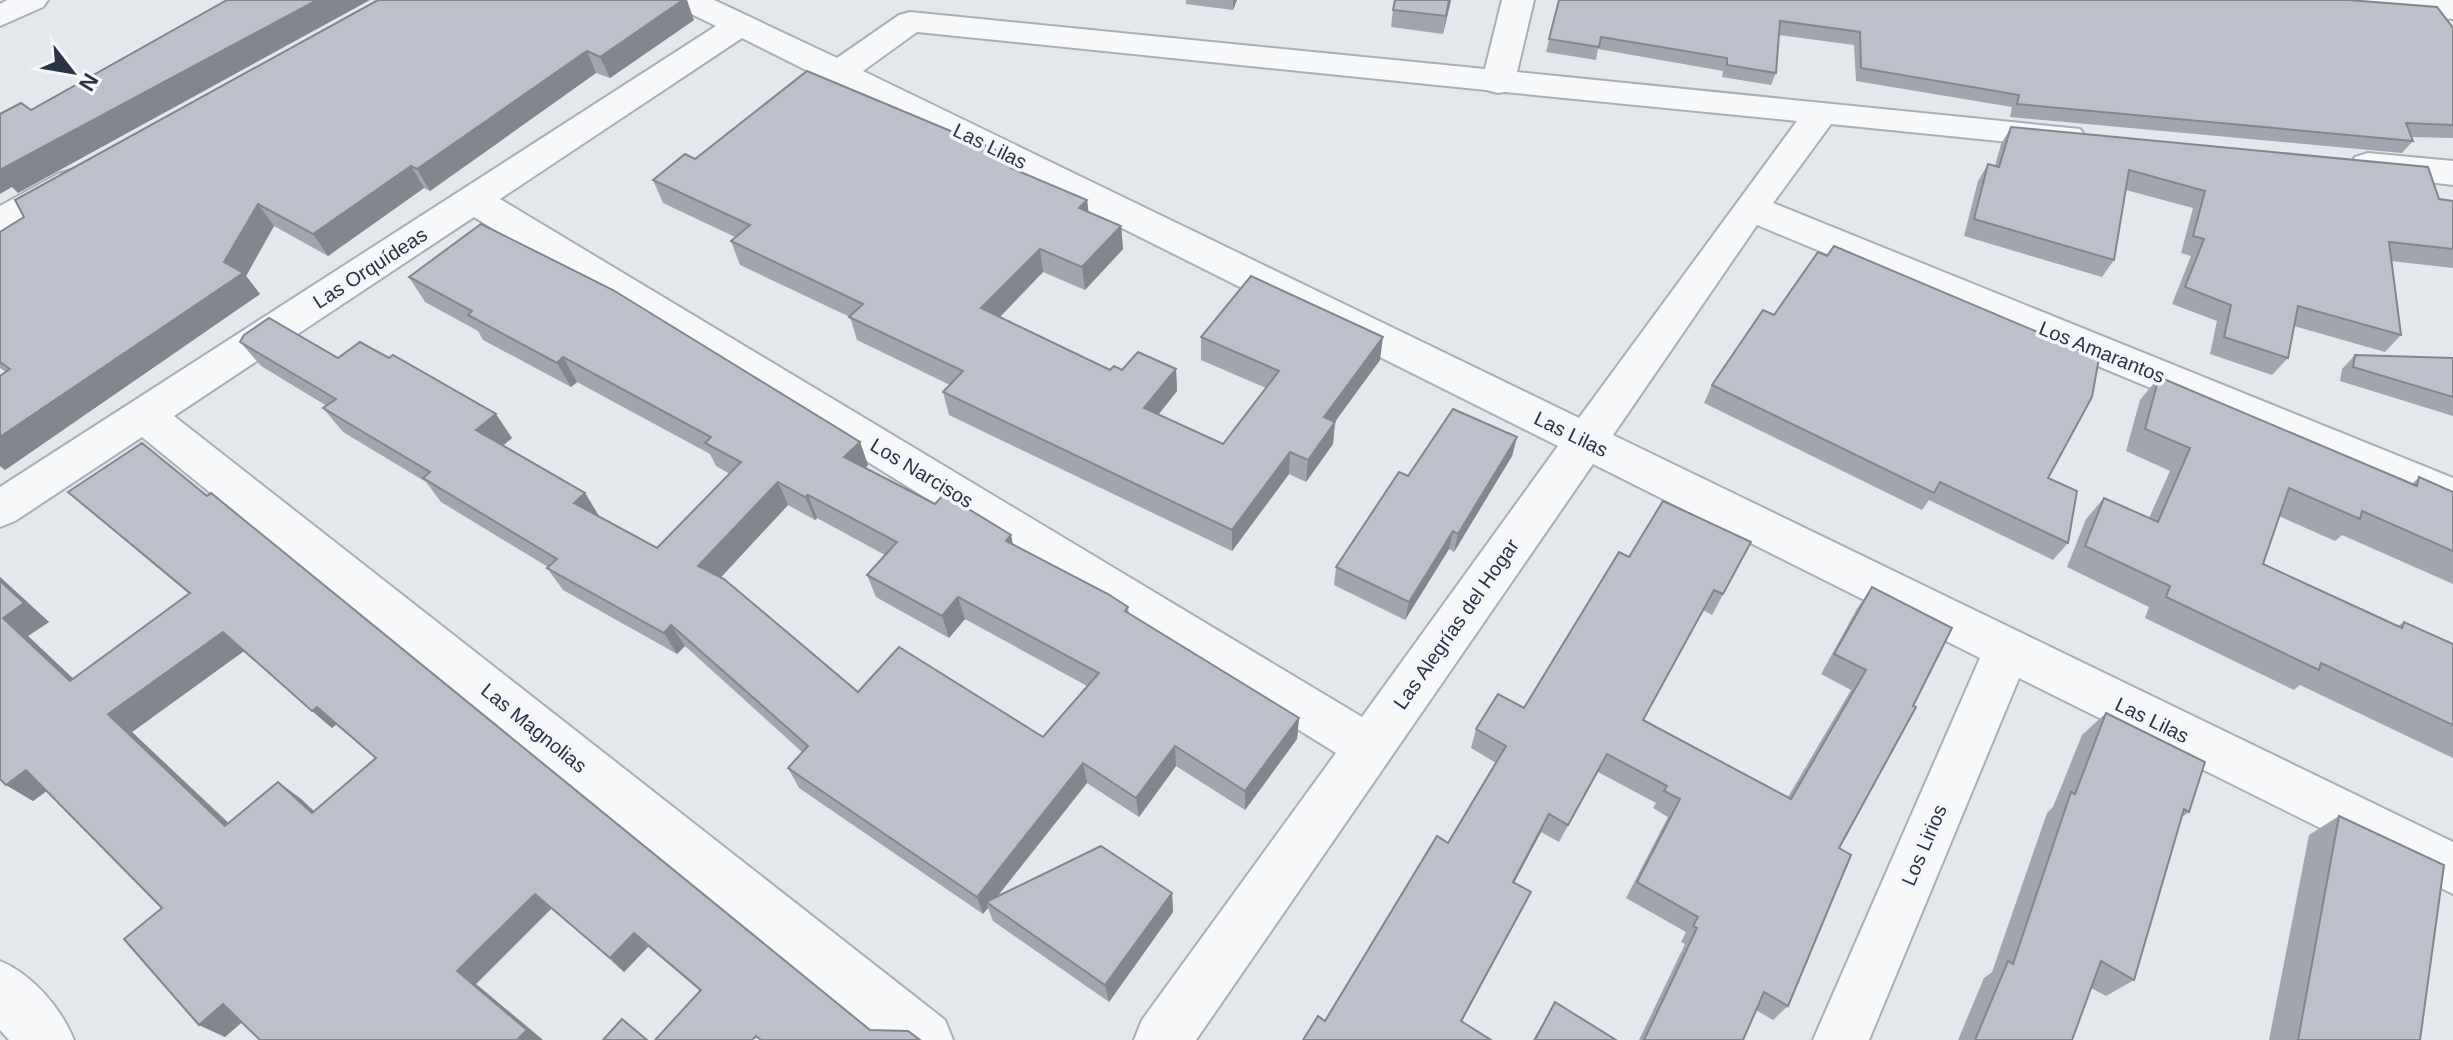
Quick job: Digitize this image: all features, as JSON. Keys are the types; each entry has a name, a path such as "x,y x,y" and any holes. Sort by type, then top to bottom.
{"street":[{"path":"0,16 32,0"},
{"name":"Las Lilas","path":"688,0 2453,869"},
{"path":"1498,83 1518,0"},
{"path":"2341,0 2453,9"},
{"path":"839,72 919,11 1498,83 2105,140"},
{"name":"Las Orquídeas","path":"0,509 740,25"},
{"name":"Las Alegrías del Hogar","path":"1162,1040 1750,208 1821,114"},
{"path":"2342,163 2453,173"},
{"path":"0,222 97,168"},
{"name":"Los Narcisos","path":"474,200 1369,747"},
{"name":"Los Amarantos","path":"1750,208 2453,496"},
{"name":"Las Magnolias","path":"144,415 925,1040"},
{"name":"Los Lirios","path":"1841,1040 2007,649"},
{"path":"0,988 46,1040"}],"building":[{"path":"227,0 317,0 0,170 0,114 21,103 31,110"},
{"path":"378,0 683,0 600,57 587,51 417,169 411,166 313,234 258,204 224,262 243,273 0,437 0,376 10,369 0,362 0,232 24,217 15,200"},
{"path":"1395,0 1449,0 1446,16 1393,10"},
{"path":"1559,0 2349,0 2437,7 2453,28 2453,125 2406,123 2413,141 2017,104 2019,95 1861,68 1860,32 1780,21 1776,73 1727,65 1727,58 1601,37 1599,47 1549,39"},
{"path":"807,71 1020,160 1011,168 1087,200 1079,208 1121,226 1082,267 1040,249 981,308 1110,370 1114,366 1122,370 1138,352 1176,369 1144,408 1223,444 1279,371 1201,337 1251,276 1383,337 1324,417 1335,422 1308,460 1290,452 1232,530 943,392 963,371 849,317 863,304 731,241 750,225 653,180 685,154 695,159"},
{"path":"2011,127 2428,167 2439,199 2453,201 2453,249 2389,242 2401,335 2298,306 2288,358 2224,337 2231,305 2185,287 2204,239 2193,236 2205,191 2129,170 2114,260 1974,219 1988,164 1999,167"},
{"path":"481,224 613,290 860,442 844,457 935,504 944,494 1011,535 1006,541 1108,594 1128,607 1125,611 1299,718 1245,791 1175,746 1136,798 1083,763 977,897 788,768 808,746 671,625 664,633 547,568 557,559 423,478 430,472 323,408 336,399 240,342 244,335 269,318 338,358 360,342 389,358 393,355 496,414 476,430 585,493 574,503 657,548 741,462 705,443 711,437 563,357 557,363 468,315 472,311 409,277","holes":["778,482 805,497 808,495 897,542 867,575 942,616 958,597 1099,673 1043,737 899,647 858,692 724,579 698,566"]},
{"path":"1834,246 2099,358 2092,397 2048,478 2077,491 2068,543 1940,482 1934,493 1712,385 1763,310 1774,315 1818,252 1827,256"},
{"path":"2355,355 2453,358 2453,397 2353,367"},
{"path":"2159,377 2417,486 2419,477 2453,492 2453,551 2362,511 2360,519 2289,488 2263,564 2402,628 2404,622 2453,644 2453,725 2321,663 2319,670 2166,597 2170,586 2085,546 2104,498 2158,522 2190,448 2145,429"},
{"path":"1453,409 1517,437 1458,534 1453,531 1409,602 1336,567 1399,472 1408,476"},
{"path":"142,443 207,496 211,493 870,1030 908,1031 920,1040 761,1040 756,1036 752,1040 655,1040 701,990 634,933 610,958 535,894 457,971 527,1030 517,1040 260,1040 223,1004 199,1025 124,939 162,908 26,770 6,785 0,779 0,581 24,603 3,618 70,681 190,593 68,492","holes":["223,632 312,711 317,707 376,758 312,813 278,782 225,826 108,714"]},
{"path":"1663,501 1751,542 1723,594 1714,590 1643,720 1791,799 1866,670 1834,654 1872,587 1952,628 1913,706 1916,707 1839,848 1851,855 1788,1006 1764,992 1743,1040 1644,1040 1697,928 1693,926 1698,917 1637,882 1680,799 1664,791 1667,786 1607,754 1568,825 1549,814 1513,882 1531,892 1461,1021 1491,1040 1303,1040 1318,1016 1325,1021 1437,836 1448,843 1506,746 1476,729 1498,694 1524,708 1619,552 1629,557"},
{"path":"2106,713 2205,762 2189,812 2184,809 2134,980 2101,961 2072,1040 1975,1040 2008,961 2013,964 2071,792 2075,794"},
{"path":"2339,816 2444,865 2420,1040 2298,1040"},
{"path":"1101,846 1172,893 1105,985 986,902"},
{"path":"1555,1002 1616,1040 1535,1040"},
{"path":"622,1019 647,1040 603,1040"}]}
